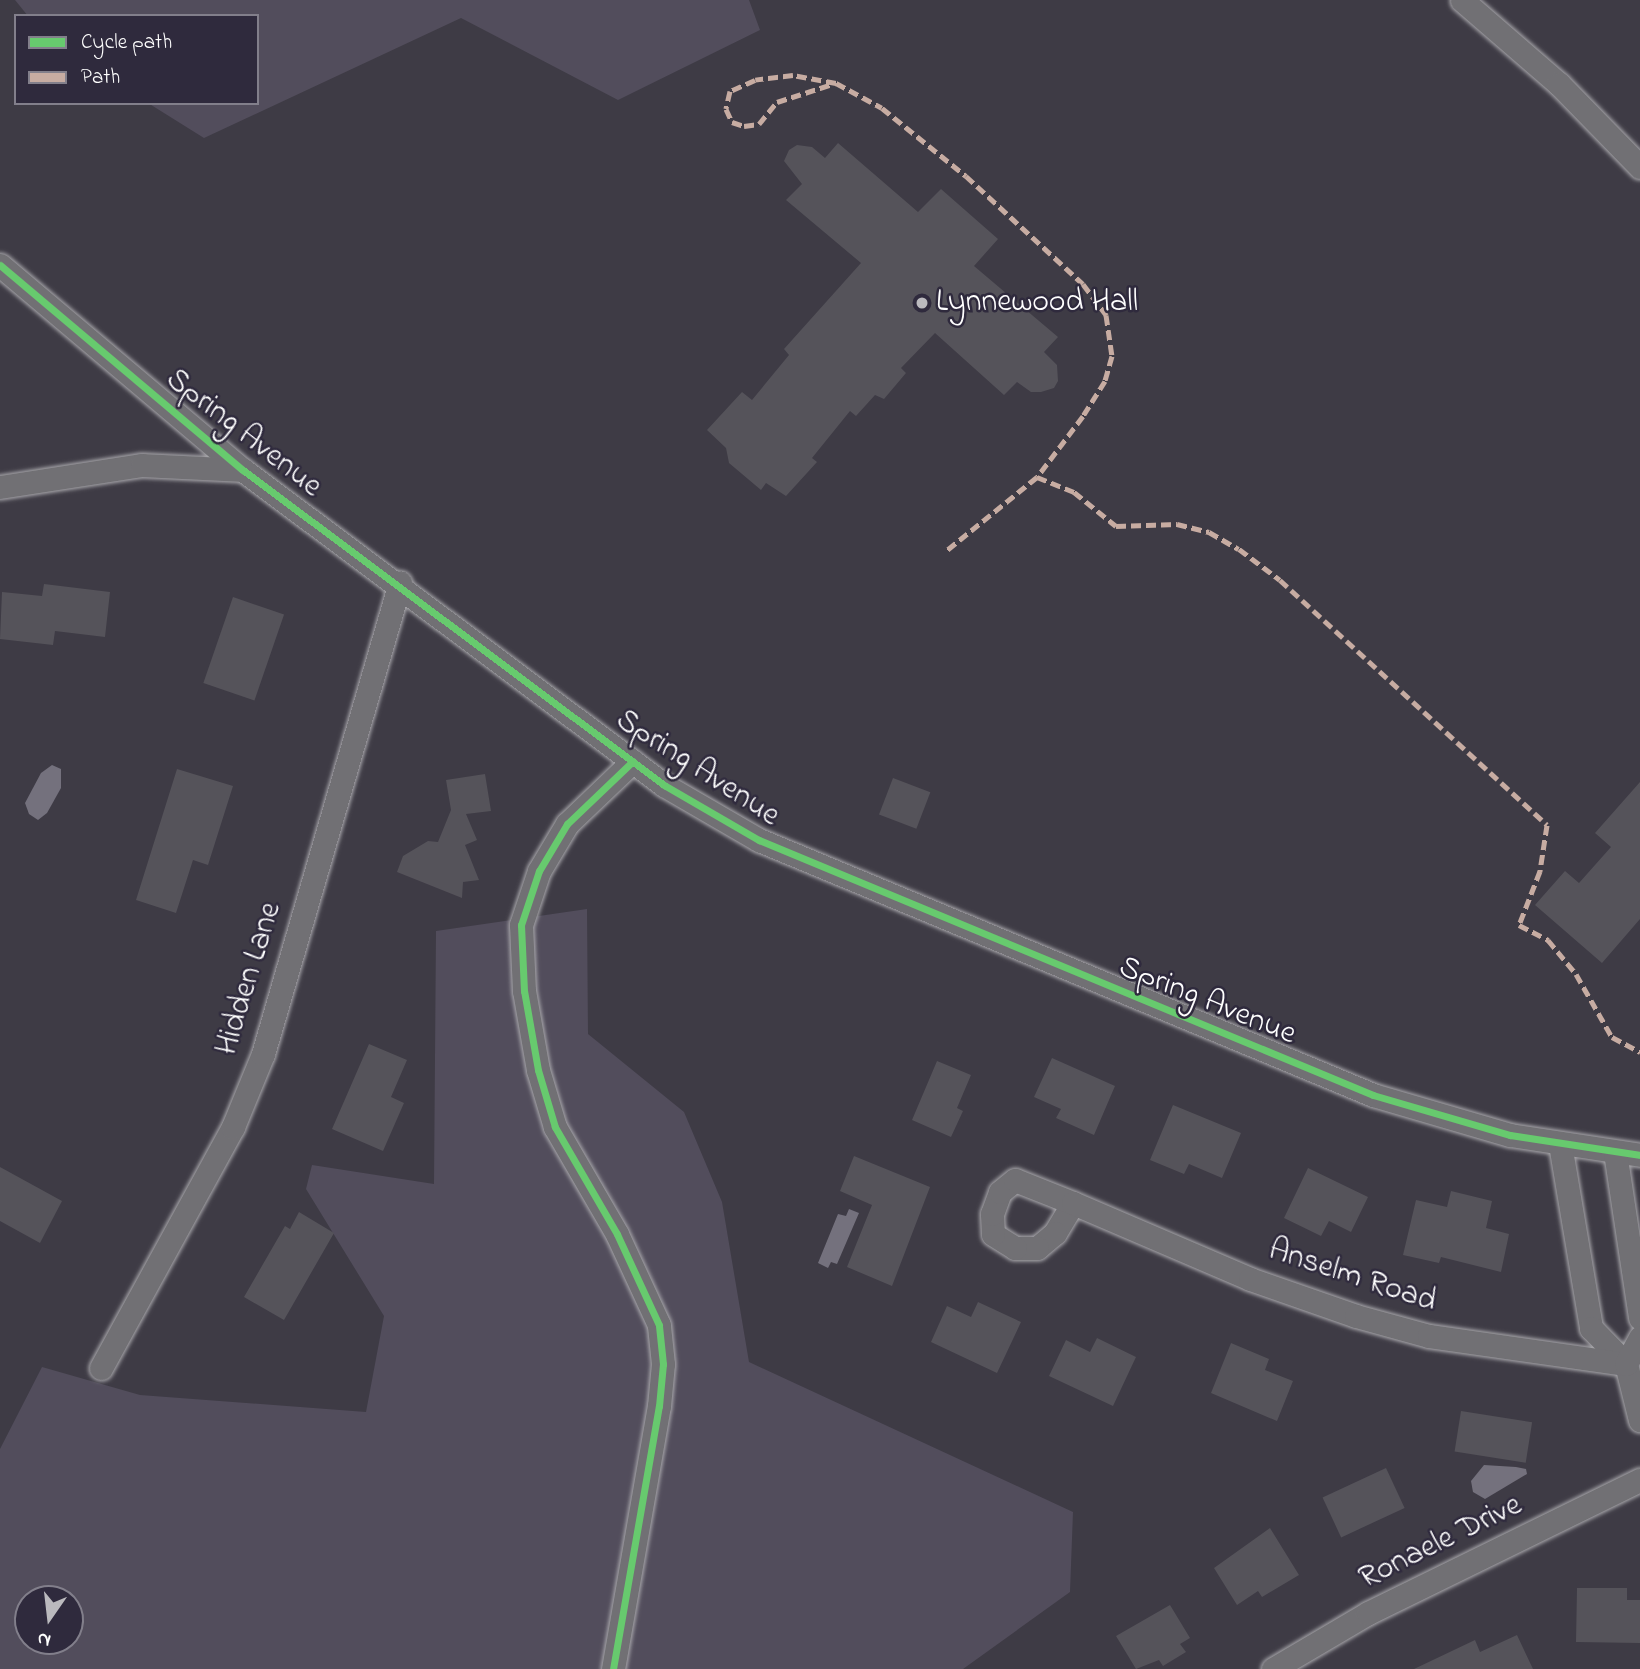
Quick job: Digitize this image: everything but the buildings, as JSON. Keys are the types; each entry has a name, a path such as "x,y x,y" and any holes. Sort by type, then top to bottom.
{"street":[{"path":"1462,0 1559,84 1640,167"},
{"name":"Spring Avenue","path":"0,265 243,470 400,583 664,785 797,859 1309,1071 1445,1119 1560,1144 1640,1155"},
{"path":"0,487 142,465 243,470"},
{"name":"Hidden Lane","path":"102,1368 233,1127 263,1054 400,583"},
{"path":"613,1669 659,1406 663,1364 659,1325 617,1234 555,1127 524,990 522,925 539,871 567,824 633,761"},
{"path":"1560,1144 1591,1328 1626,1364 1640,1420"},
{"path":"1615,1152 1640,1318"},
{"name":"Anselm Road","path":"1073,1203 1250,1279 1395,1328 1480,1345 1626,1364"},
{"path":"1626,1364 1640,1338"},
{"name":"Ronaele Drive","path":"1273,1669 1368,1613 1640,1480"}],"shaded area":[{"path":"15,0 749,0 760,30 618,100 461,18 204,138 151,105 259,105 259,14 26,14"},
{"path":"52,765 61,769 61,788 47,813 38,820 29,814 25,803 41,773"},
{"path":"587,909 588,1034 684,1112 722,1202 749,1362 1073,1512 1070,1592 963,1669 0,1669 0,1449 42,1367 140,1395 366,1412 384,1316 306,1189 312,1165 434,1184 436,931"},
{"path":"849,1209 859,1213 837,1264 831,1262 828,1268 818,1263 838,1214 846,1216"},
{"path":"1484,1465 1526,1469 1527,1474 1485,1499 1473,1492 1471,1481"}],"marked path":[{"path":"836,83 793,75 755,80 730,91 726,109 732,122 744,126 759,124 777,102 836,83 882,108 966,176 1083,284 1106,315 1112,356 1105,381 1083,416 1037,477 946,551"},
{"path":"1037,477 1074,492 1116,526 1177,524 1209,532 1239,549 1280,580 1547,825 1540,871 1519,925 1548,940 1576,974 1612,1037 1640,1052"}],"cycle path":[{"path":"0,265 243,470 664,785 759,840 1373,1095 1510,1135 1640,1155"},
{"path":"613,1669 659,1406 663,1364 659,1325 617,1234 555,1127 538,1070 524,991 521,925 539,871 567,824 633,761"}],"place":[{"name":"Lynnewood Hall","path":"922,303"}]}
